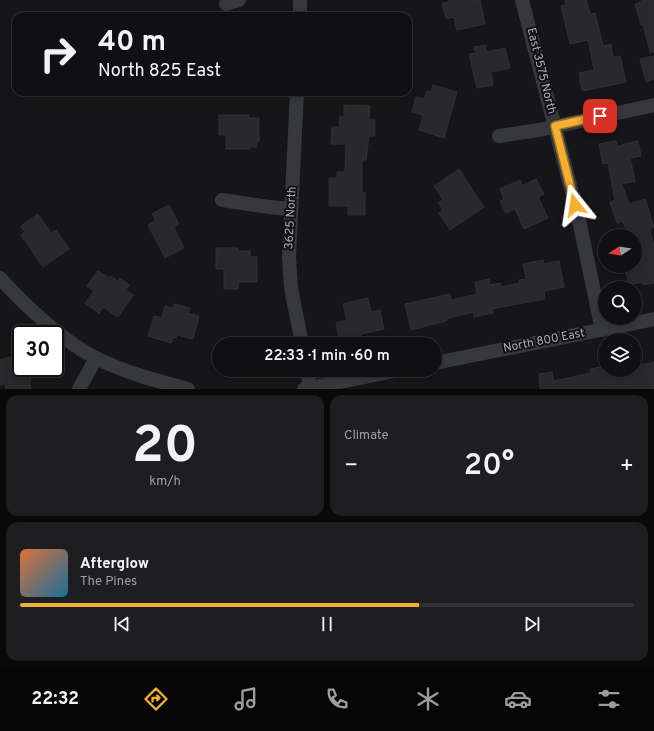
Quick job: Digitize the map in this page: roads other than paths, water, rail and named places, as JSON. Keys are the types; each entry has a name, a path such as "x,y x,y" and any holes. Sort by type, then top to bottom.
{"street":[{"path":"300,0 300,12"},
{"name":"East 3575 North","path":"522,0 579,220 602,330"},
{"name":"3625 North","path":"297,96 289,256 291,280 301,337"},
{"path":"499,136 654,105"},
{"path":"222,200 291,209"},
{"path":"0,278 16,296 41,319 96,358 129,372 188,389"},
{"name":"North 800 East","path":"442,362 654,319"},
{"path":"79,389 96,358"},
{"path":"307,377 307,388 364,377"}]}
